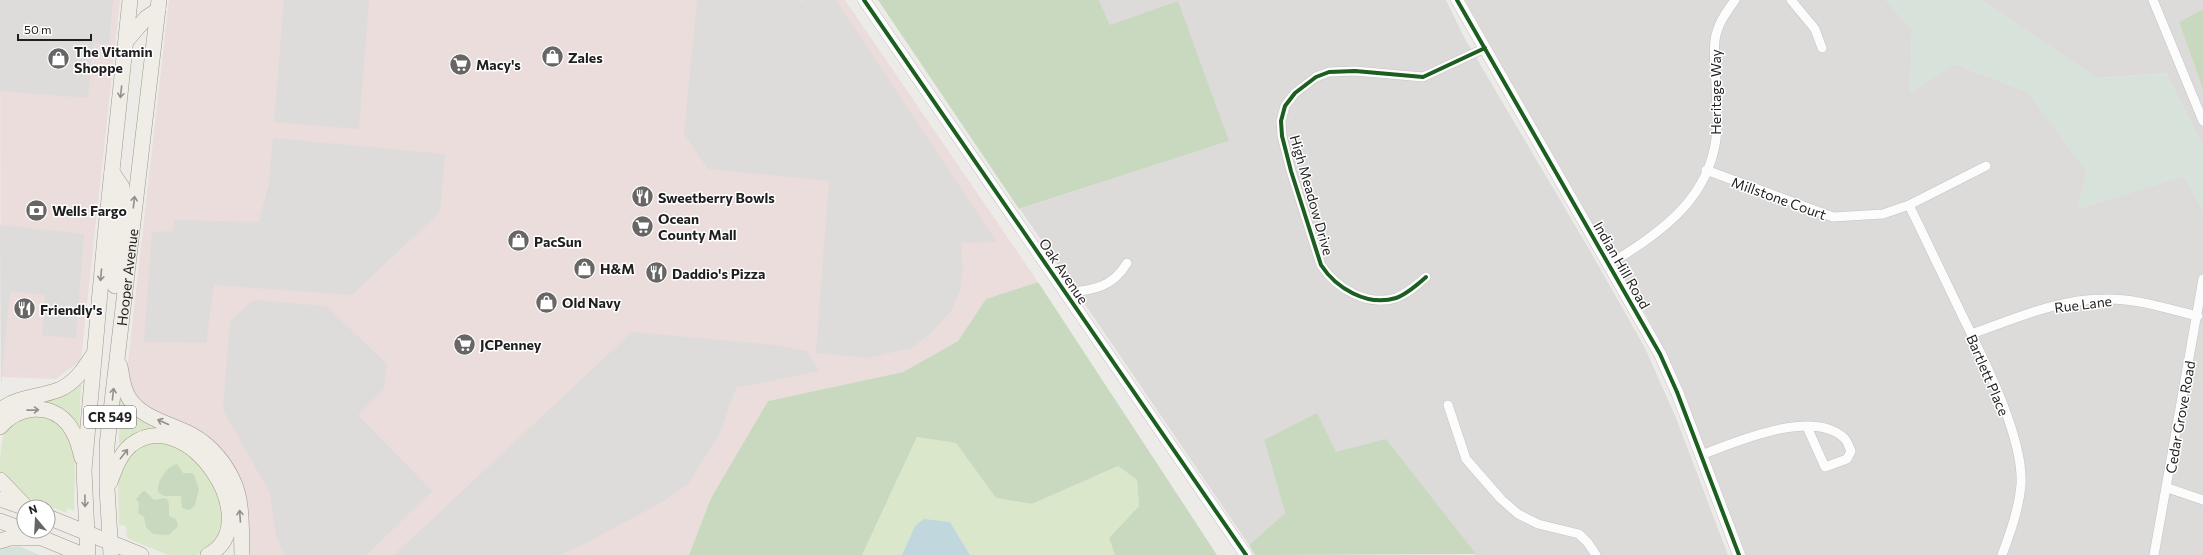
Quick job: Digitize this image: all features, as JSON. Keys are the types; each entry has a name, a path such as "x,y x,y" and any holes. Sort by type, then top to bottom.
{"main road":[{"name":"Hooper Avenue","path":"88,555 84,470 94,355 130,0"},
{"name":"Hooper Avenue","path":"110,549 107,488 107,445 117,347 158,5"},
{"path":"126,40 158,5"},
{"path":"112,172 122,187 123,197 114,290 122,307"},
{"path":"117,347 126,391 135,405 148,415 192,435 206,445 222,463 235,485 239,504 242,555"},
{"path":"0,410 13,401 59,389 84,370 94,355"},
{"path":"0,427 7,418 20,411 33,409 56,415 67,423 74,433 84,470"},
{"path":"107,488 119,460 130,446 138,440 150,436 162,436 173,439 194,451 204,459 219,480 228,508 226,533 221,544 208,555"},
{"path":"0,480 18,499"},
{"path":"0,499 16,504"},
{"path":"0,521 16,527"},
{"path":"56,521 86,533 110,549 141,555"},
{"path":"0,541 16,538"},
{"path":"45,539 83,555"}],"street":[{"name":"Oak Avenue","path":"864,0 1246,555"},
{"name":"Indian Hill Road","path":"1458,0 1660,354 1701,455 1739,555"},
{"name":"Heritage Way","path":"1610,264 1649,239 1673,220 1693,196 1706,170 1714,151 1717,125 1716,35 1723,16 1735,0"},
{"path":"1791,0 1815,29 1822,48"},
{"path":"2153,0 2166,35 2203,121"},
{"name":"High Meadow Drive","path":"1426,277 1409,291 1395,298 1378,301 1359,296 1342,288 1327,275 1321,265 1291,171 1281,121 1286,106 1295,93 1316,76 1329,72 1355,71 1423,77 1485,48"},
{"name":"Millstone Court","path":"1706,170 1833,217 1883,214 1909,205 1986,166"},
{"name":"Bartlett Place","path":"1909,205 1971,334 2006,415 2020,462 2021,485 2017,507 2002,555"},
{"path":"1066,293 1085,291 1108,284 1120,275 1127,263"},
{"name":"Cedar Grove Road","path":"2154,555 2168,488 2203,279"},
{"name":"Rue Lane","path":"1971,334 2036,311 2072,303 2104,299 2136,302 2198,316"},
{"path":"1448,405 1466,459 1501,499 1518,514 1538,524 1579,534 1588,543 1596,555"},
{"path":"1701,455 1754,435 1788,427 1807,427 1826,427 1845,438 1851,451 1847,459 1825,467 1807,427"},
{"path":"2168,488 2203,500"}],"shaded area":[{"path":"0,0 120,0 81,360 56,379 2,377 1,384"},
{"path":"0,0 113,0 109,44 93,44 88,98 0,91"},
{"name":"Ocean County Mall","path":"169,0 845,0 1038,282 986,299 958,341 903,372 768,401 711,498 689,555 247,555 139,403 126,379"},
{"path":"284,0 369,0 359,129 274,122"},
{"path":"697,0 800,0 802,2 805,0 836,0 997,242 961,243 963,268 960,291 951,311 930,334 911,348 868,358 816,353 829,181 708,169 684,134"},
{"path":"1099,0 1446,0 1464,37 1589,249 1645,348 1676,418 1728,555 1474,555 1476,554 1336,452 1264,440 1285,513 1249,545 1020,209 1229,141 1110,25"},
{"path":"1465,0 1886,0 1912,29 1910,92 1955,64 2028,92 2087,172 2077,209 2184,176 2203,210 2203,555 1745,555 1672,368 1650,322 1516,93"},
{"path":"1886,0 1981,0 2097,78 2166,73 2203,146 2203,210 2184,176 2077,209 2086,172 2028,92 1955,64 1910,93 1912,29"},
{"path":"1981,0 2203,0 2203,9 2179,22 2203,90 2203,146 2166,73 2097,78"},
{"path":"273,138 445,154 440,212 352,295 214,285 206,343 144,342 152,232 173,231 174,220 259,222 269,183"},
{"path":"0,225 84,234 76,338 42,335 45,295 10,291 1,384"},
{"path":"253,300 326,306 387,364 384,389 358,415 432,491 367,555 284,555 276,535 270,493 223,410 230,321"},
{"path":"632,332 775,345 807,351 819,371 736,388 720,433 688,484 664,501 582,545 559,555 394,555"},
{"path":"19,546 39,555 0,555 0,548"}],"green space":[{"path":"878,0 1099,0 1110,25 1178,1 1229,141 1019,209"},
{"path":"2203,9 2203,90 2179,22"},
{"path":"1038,282 1217,555 1115,555 1109,538 1139,506 1137,480 1118,466 1032,504 996,498 956,443 917,437 862,555 689,555 711,498 768,401 903,372 958,341 986,299"},
{"path":"81,385 79,431 34,403"},
{"path":"120,392 169,430 139,433 119,444"},
{"path":"1317,413 1336,452 1386,439 1476,554 1255,555 1249,545 1285,513 1264,440"},
{"path":"46,415 64,426 75,452 74,511 67,508 67,513 56,509 56,499 31,499 26,497 0,473 0,457 4,434 12,422 18,418"},
{"path":"917,437 956,443 996,498 1032,504 1118,466 1137,480 1139,506 1109,538 1115,555 970,555 950,522 915,526 902,555 862,555"},
{"path":"149,442 171,444 200,463 217,492 222,519 217,537 202,553 196,555 168,555 129,539 127,537 126,526 119,525 118,475 126,456"},
{"path":"177,464 183,473 191,473 194,475 199,489 195,505 190,510 182,508 181,496 164,496 158,492 159,483 163,475 173,465"},
{"path":"143,491 145,491 154,500 164,498 167,499 169,504 169,516 176,519 178,526 169,535 153,534 146,527 144,517 138,513 139,503 136,499"}],"water":[{"path":"924,519 950,522 970,555 902,555 915,526"}],"cycle path":[{"path":"864,0 1246,555"},
{"path":"1457,0 1660,354 1677,392 1739,555"},
{"path":"1426,277 1412,289 1396,298 1374,300 1353,294 1327,273 1321,265 1291,171 1282,136 1281,121 1285,106 1295,93 1316,77 1329,72 1355,71 1423,77 1485,48"}],"place":[{"name":"Zales","path":"552,57"},
{"name":"The Vitamin Shoppe","path":"58,59"},
{"name":"Macy's","path":"461,64"},
{"name":"Sweetberry Bowls","path":"643,197"},
{"name":"Wells Fargo","path":"37,210"},
{"name":"Ocean County Mall","path":"643,226"},
{"name":"PacSun","path":"519,241"},
{"name":"H&M","path":"585,268"},
{"name":"Daddio's Pizza","path":"657,273"},
{"name":"Old Navy","path":"547,302"},
{"name":"Friendly's","path":"24,309"},
{"name":"JCPenney","path":"465,344"}]}
